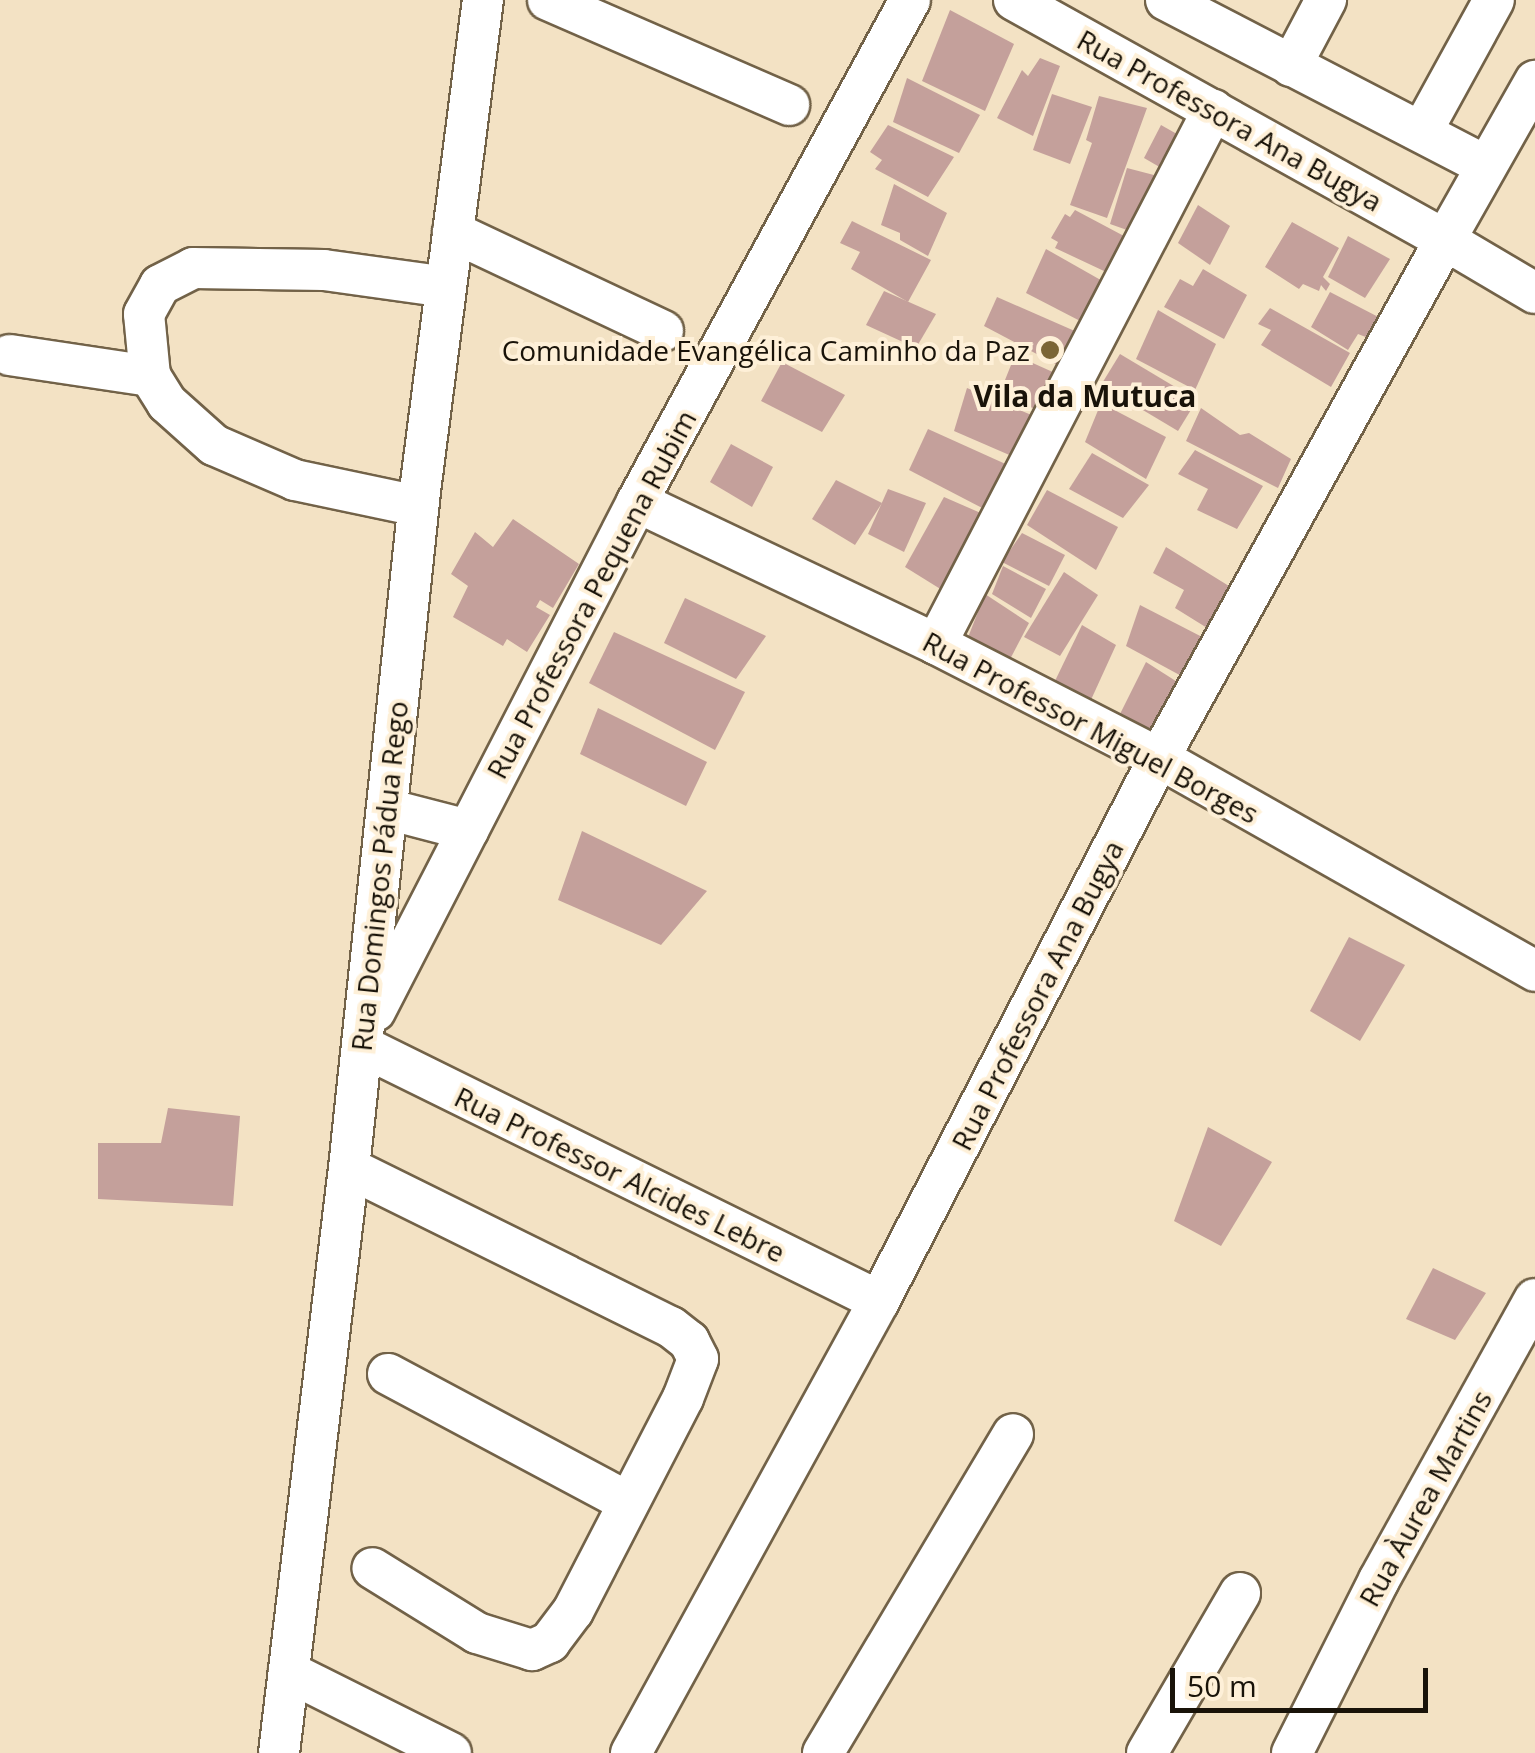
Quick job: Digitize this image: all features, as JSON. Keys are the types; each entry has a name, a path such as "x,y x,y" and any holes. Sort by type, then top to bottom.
{"street":[{"name":"Rua Domingos Pádua Rego","path":"280,1753 349,1168 418,506 483,0"},
{"path":"548,0 789,105"},
{"name":"Rua Professora Pequena Rubim","path":"363,1039 637,502 910,0"},
{"name":"Rua Professora Ana Bugya","path":"1014,0 1535,293"},
{"path":"1166,0 1486,166"},
{"path":"1291,66 1326,0"},
{"path":"1422,131 1494,0"},
{"name":"Rua Professora Ana Bugya","path":"631,1753 879,1302 1159,758 1535,81"},
{"path":"936,644 1213,110"},
{"path":"453,232 663,330"},
{"path":"418,506 295,480 214,445 166,403 150,376 144,314 160,285 193,268 324,270 446,287"},
{"path":"10,354 150,376"},
{"name":"Rua Professor Miguel Borges","path":"637,502 936,644 1159,758 1535,971"},
{"path":"387,810 468,830"},
{"name":"Rua Professor Alcides Lebre","path":"363,1039 879,1302"},
{"path":"349,1168 671,1327 689,1341 698,1359 695,1374 626,1501 573,1611 550,1642 532,1650 478,1633 372,1568"},
{"name":"Rua Àurea Martins","path":"1292,1753 1379,1580 1535,1299"},
{"path":"388,1374 626,1501"},
{"path":"824,1753 1014,1434"},
{"path":"1147,1753 1240,1592"},
{"path":"289,1672 451,1753"}],"building":[{"path":"950,10 1014,44 985,111 922,81"},
{"path":"1040,58 1060,66 1033,136 997,118 1022,70 1028,76"},
{"path":"907,78 980,115 959,153 893,122"},
{"path":"1052,94 1092,107 1070,164 1033,150"},
{"path":"1099,96 1147,108 1107,218 1070,205 1092,143 1086,140"},
{"path":"888,125 954,157 928,197 875,169 882,160 870,152"},
{"path":"1161,125 1191,142 1175,176 1144,158"},
{"path":"1127,168 1173,180 1144,236 1110,224"},
{"path":"894,184 947,213 928,256 900,240 900,233 881,225"},
{"path":"1198,205 1230,226 1210,265 1178,243"},
{"path":"1075,210 1139,244 1121,279 1055,248 1058,242 1051,238 1065,214 1070,217"},
{"path":"852,221 931,260 908,302 851,269 860,252 840,243"},
{"path":"1292,222 1339,248 1323,277 1330,284 1326,291 1321,285 1319,291 1303,284 1299,289 1265,267"},
{"path":"1348,236 1390,259 1365,298 1328,277"},
{"path":"1046,249 1106,283 1086,324 1026,293"},
{"path":"1203,269 1247,295 1224,339 1164,307 1180,279 1193,286"},
{"path":"884,291 936,314 916,348 866,325"},
{"path":"1330,292 1392,324 1381,343 1358,334 1348,350 1311,327"},
{"name":"Comunidade Evangélica Caminho da Paz","path":"997,297 1077,332 1063,368 984,326"},
{"path":"1270,308 1350,353 1331,387 1261,345 1271,330 1258,324"},
{"path":"1158,310 1216,344 1195,390 1136,359"},
{"path":"1120,354 1197,400 1178,431 1101,385"},
{"path":"1015,355 1055,373 1038,410 999,395"},
{"path":"782,362 845,395 822,432 761,401"},
{"path":"967,388 1041,419 1021,460 954,431"},
{"path":"1101,403 1166,437 1146,479 1085,442"},
{"path":"1201,408 1240,435 1249,433 1291,459 1278,488 1186,441"},
{"path":"928,429 1010,466 986,510 909,470"},
{"path":"731,444 773,467 752,507 710,482"},
{"path":"1195,450 1263,486 1237,529 1197,510 1208,489 1178,474"},
{"path":"1092,453 1149,485 1123,518 1069,489"},
{"path":"836,480 882,503 855,545 812,519"},
{"path":"888,489 926,503 904,552 868,534"},
{"path":"1047,490 1118,527 1096,570 1027,525"},
{"path":"944,497 983,514 942,590 905,567"},
{"path":"513,519 579,564 553,608 540,600 536,607 550,615 527,652 507,639 503,646 453,617 468,586 451,574 475,532 493,547"},
{"path":"1022,533 1065,555 1049,586 1002,562"},
{"path":"1166,547 1237,591 1212,631 1175,608 1184,590 1153,573"},
{"path":"1003,566 1046,589 1031,618 992,594"},
{"path":"1064,572 1098,595 1060,656 1024,637"},
{"path":"985,594 1029,623 1007,665 965,645"},
{"path":"685,598 766,636 736,679 664,643"},
{"path":"1140,605 1208,640 1187,679 1126,646"},
{"path":"1082,625 1116,645 1090,702 1054,683"},
{"path":"614,632 745,692 715,750 589,683"},
{"path":"1146,662 1182,685 1153,731 1120,714"},
{"path":"598,708 707,762 686,806 580,754"},
{"path":"582,831 707,891 661,945 558,900"},
{"path":"1349,937 1405,965 1360,1041 1310,1011"},
{"path":"168,1108 240,1116 233,1206 98,1199 98,1143 161,1143"},
{"path":"1208,1127 1272,1162 1221,1246 1174,1221"},
{"path":"1433,1268 1486,1293 1455,1340 1406,1319"}],"place":[{"name":"Comunidade Evangélica Caminho da Paz","path":"1050,350"}],"district":[{"name":"Vila da Mutuca","path":"1085,396"}]}
